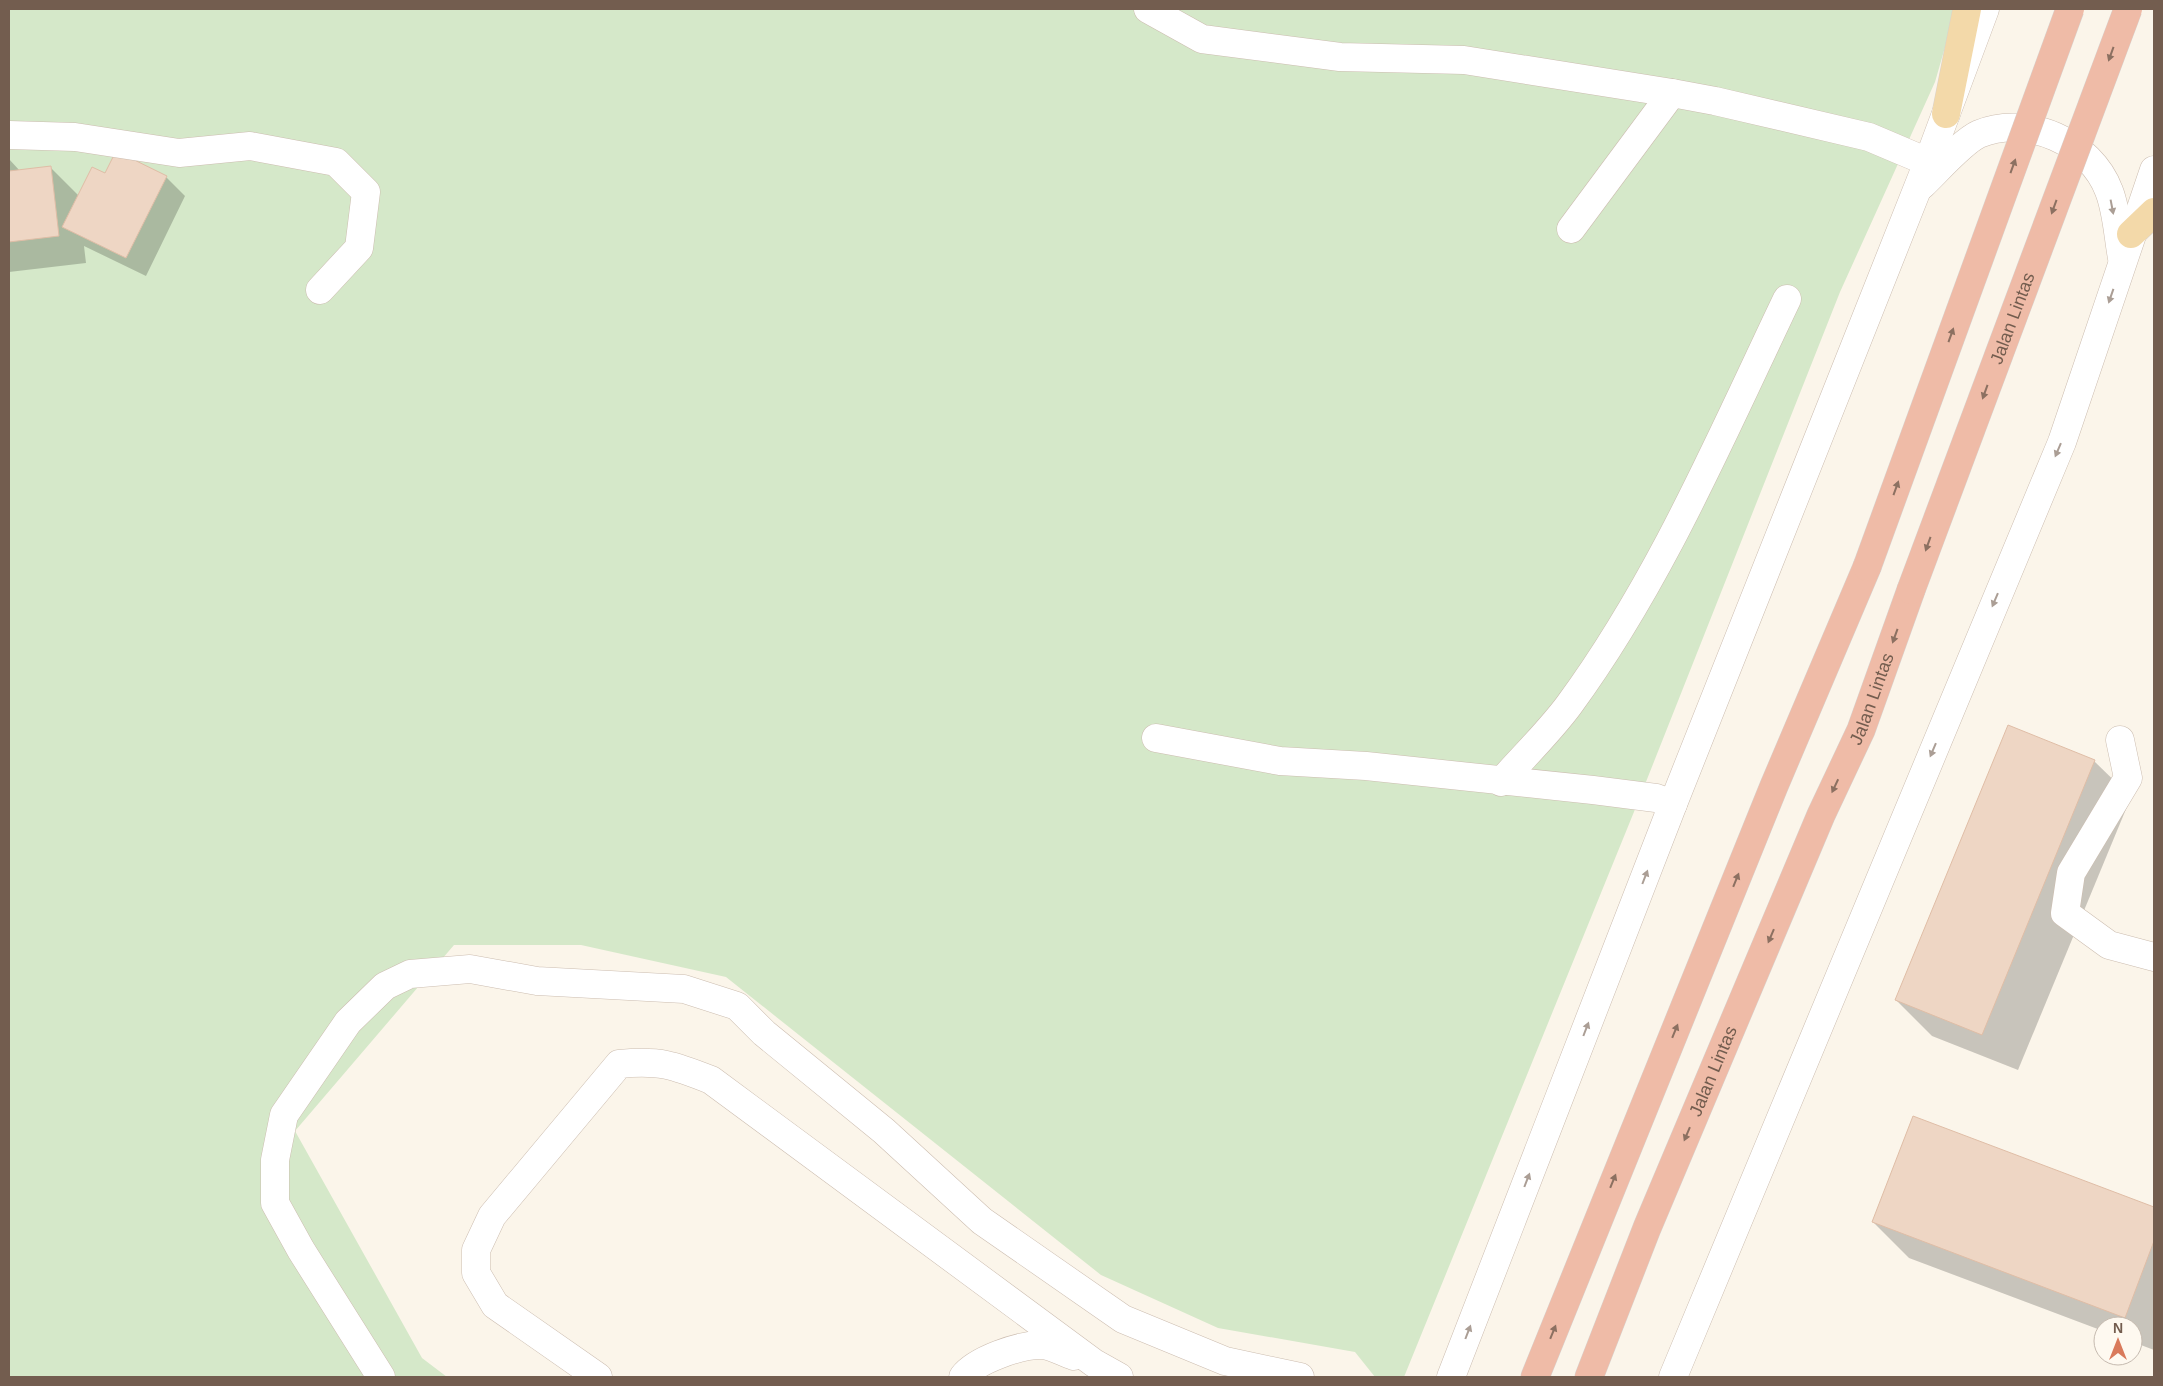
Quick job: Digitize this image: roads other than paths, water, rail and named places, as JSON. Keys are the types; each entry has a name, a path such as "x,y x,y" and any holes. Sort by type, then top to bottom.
{"highway":[{"path":"1534,1377 1774,786 1867,567 2070,9"},
{"name":"Jalan Lintas","path":"1589,1377 1647,1228 1821,815 1861,730 1911,590 2128,9"}],"main road":[{"path":"1946,114 1967,9"},
{"path":"2131,234 2154,212"}],"street":[{"path":"1148,9 1202,39 1340,56 1464,60 1672,93 1715,101 1868,138 1928,162"},
{"path":"1451,1377 1674,804 1928,162 1985,9"},
{"path":"1571,229 1672,93"},
{"path":"1916,192 1978,134 2006,128 2044,132 2066,141 2094,165 2109,191 2122,262"},
{"path":"9,135 75,138 179,153 250,146 336,162 366,192 365,201 359,248 320,290"},
{"path":"1673,1377 2062,442 2154,170"},
{"path":"1501,782 1568,706 1646,585 1698,488 1788,299"},
{"path":"1156,738 1280,761 1366,766 1656,798 1674,804"},
{"path":"2120,740 2128,778 2072,873 2065,913 2109,945 2154,957"},
{"path":"381,1377 301,1250 275,1203 275,1160 284,1116 348,1022 385,986 410,974 470,969 537,981 684,989 737,1006 764,1032 884,1131 982,1221 1123,1319 1225,1361 1300,1377"},
{"path":"598,1377 495,1305 476,1273 476,1250 492,1216 619,1064 649,1061 677,1066 711,1080 1094,1363 1119,1377"},
{"path":"963,1377 967,1372 1003,1352 1042,1345 1094,1363"}]}
